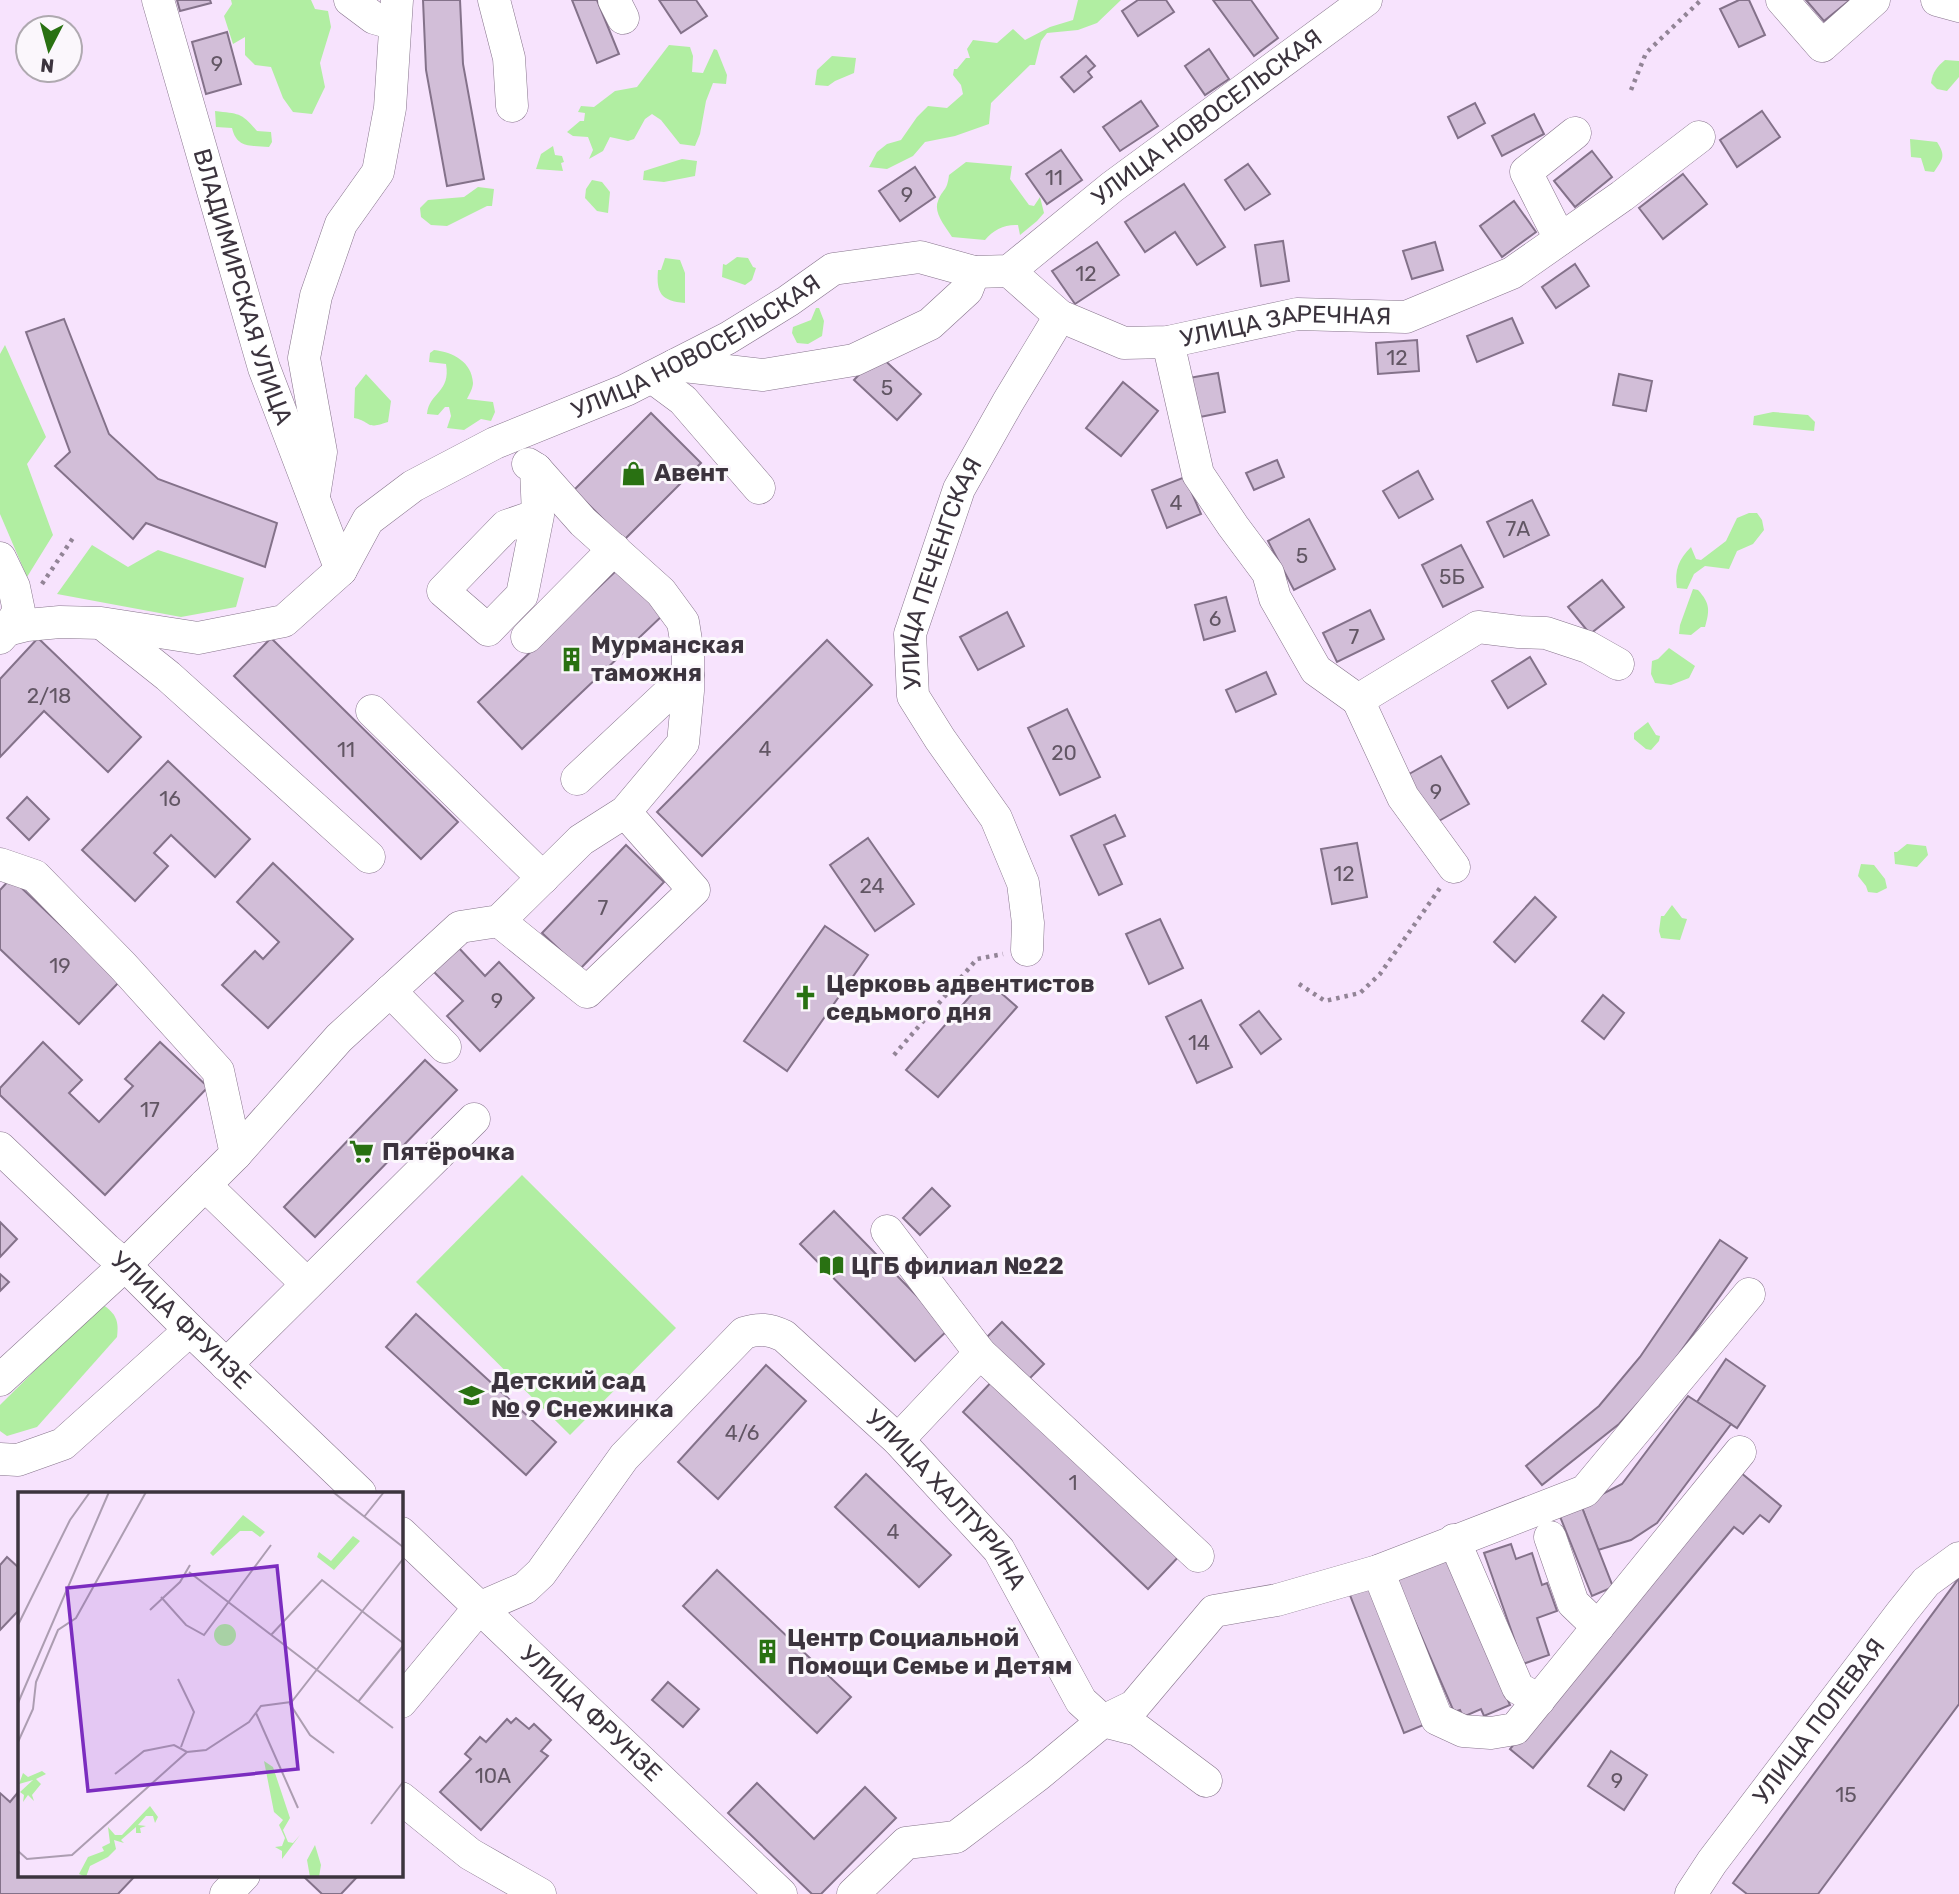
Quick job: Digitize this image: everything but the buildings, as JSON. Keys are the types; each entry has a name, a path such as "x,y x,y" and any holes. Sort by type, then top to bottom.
{"street":[{"name":"ВЛАДИМИРСКАЯ УЛИЦА","path":"158,0 264,368 341,570"},
{"path":"313,498 321,452 304,358 316,296 341,224 378,172 390,108 396,12 374,18 350,0"},
{"path":"494,0 509,58 512,106"},
{"name":"УЛИЦА НОВОСЕЛЬСКАЯ","path":"4,634 27,625 60,621 101,623 198,638 284,621 341,570 368,520 413,486 495,443 626,390 664,371 727,338 788,301 833,269 920,257 974,272 1009,271 1112,187 1366,0"},
{"path":"1782,0 1822,46 1874,0"},
{"path":"1937,0 1959,6"},
{"path":"1560,239 1526,172 1575,133"},
{"name":"УЛИЦА ЗАРЕЧНАЯ","path":"1009,271 1060,316 1124,343 1168,342 1297,314 1406,317 1512,273 1622,196 1699,137"},
{"path":"664,371 763,375 854,360 930,324 967,290 974,272"},
{"name":"УЛИЦА ПЕЧЕНГСКАЯ","path":"1027,950 1028,923 1023,883 996,818 913,696 910,634 959,489 1060,316"},
{"path":"1168,342 1198,474 1268,573 1275,598 1316,670 1358,700 1403,797 1454,867"},
{"path":"664,371 683,400 759,488"},
{"path":"0,1380 125,1265 236,1154 339,1038 460,927 499,921 581,840 625,812 683,743 688,653 683,622 661,592 583,522 536,469 495,443"},
{"path":"536,469 538,515"},
{"path":"527,637 614,549"},
{"path":"0,558 26,589 19,611 4,634"},
{"path":"101,623 168,676 369,857"},
{"path":"1358,700 1478,627 1546,633 1587,647 1618,664"},
{"path":"577,779 688,675"},
{"path":"372,711 543,878"},
{"path":"499,921 587,992 694,890 625,812"},
{"path":"0,864 35,876 218,1071 236,1154"},
{"path":"390,991 445,1047"},
{"path":"226,1365 474,1119"},
{"name":"УЛИЦА ФРУНЗЕ","path":"0,1148 359,1492"},
{"path":"205,1185 307,1284"},
{"path":"887,1231 980,1353 1198,1556"},
{"path":"853,1894 906,1843 956,1837 1038,1775 1103,1721 1134,1706 1214,1611 1277,1600 1378,1571 1585,1491 1749,1294"},
{"name":"УЛИЦА ХАЛТУРИНА","path":"479,1608 525,1588 541,1573 624,1457 744,1332 758,1328 771,1330 784,1336 898,1440 999,1550 1081,1701 1103,1721"},
{"path":"0,1459 18,1460 63,1444 190,1329"},
{"path":"898,1440 980,1353"},
{"path":"1378,1571 1437,1719 1463,1731 1515,1729 1740,1452"},
{"name":"УЛИЦА ФРУНЗЕ","path":"402,1534 781,1894"},
{"path":"1550,1537 1573,1603 1598,1627"},
{"path":"1454,1540 1518,1688 1539,1700"},
{"name":"УЛИЦА ПОЛЕВАЯ","path":"1691,1894 1712,1861 1902,1612 1926,1582 1959,1558"},
{"path":"402,1701 479,1608"},
{"path":"1103,1721 1138,1730 1206,1782"},
{"path":"402,1799 470,1854 549,1893"},
{"path":"226,1894 243,1876"}],"path":[{"path":"1631,90 1646,53 1702,0"},
{"path":"26,589 75,535"},
{"path":"1299,984 1325,1001 1360,993 1380,974 1454,867"},
{"path":"894,1055 977,959 1027,950"}],"green space":[{"path":"231,0 311,0 315,9 328,11 331,27 320,63 325,87 312,114 293,112 283,98 271,67 255,65 245,55 245,37 233,44 224,16 232,4"},
{"path":"1078,0 1121,0 1097,23 1078,30 1047,33 1041,41 1035,65 1030,65 991,103 989,124 955,136 925,142 913,156 887,169 869,167 877,152 887,144 901,140 928,106 947,108 963,94 961,85 953,75 954,69 966,58 970,58 967,49 973,40 997,43 1013,29 1025,40 1050,27 1073,20"},
{"path":"669,45 690,47 693,56 692,72 703,73 714,49 717,50 727,75 726,84 713,83 695,146 680,144 661,120 652,114 645,119 634,139 628,141 610,137 603,151 589,159 593,150 588,137 573,136 567,132 580,121 584,121 585,113 578,112 581,106 594,107 615,91 637,87"},
{"path":"832,56 856,58 854,73 828,86 815,85 817,70"},
{"path":"1945,60 1959,61 1959,77 1947,91 1937,89 1931,83 1936,70"},
{"path":"215,111 239,115 257,131 271,132 272,142 269,147 246,145 237,140 232,128 216,127"},
{"path":"1910,139 1937,142 1942,157 1934,172 1925,171 1921,158 1911,157"},
{"path":"553,146 555,155 562,156 563,171 536,169 541,154"},
{"path":"682,159 697,161 695,176 664,182 643,180 644,171"},
{"path":"966,162 1012,166 1010,179 1029,205 1034,206 1040,197 1044,213 1020,235 1018,225 1013,225 1000,228 985,240 952,237 941,220 937,206 949,175"},
{"path":"592,180 602,182 610,192 608,213 597,211 585,198 586,189"},
{"path":"478,187 494,189 492,206 447,226 431,225 421,217 420,208 428,200 464,197"},
{"path":"737,257 748,258 756,268 752,280 745,285 722,277 723,264 726,265"},
{"path":"665,258 680,260 685,273 685,303 665,298 659,290 658,270 661,270"},
{"path":"816,308 819,308 824,321 822,336 808,344 797,343 792,333 793,327 811,320"},
{"path":"5,345 46,437 27,464 53,535 27,577 0,514 0,354"},
{"path":"434,350 448,353 465,364 473,383 467,399 493,402 495,412 491,421 481,419 464,430 447,428 451,416 449,407 445,407 438,415 427,414 432,401 443,387 447,374 446,364 429,362 430,353"},
{"path":"366,374 391,401 388,422 372,425 354,418 355,388"},
{"path":"1773,412 1808,415 1815,422 1814,431 1753,425 1754,416"},
{"path":"1757,513 1764,530 1753,544 1737,551 1729,569 1705,566 1694,574 1687,589 1677,588 1678,565 1691,547 1696,559 1701,560 1726,541 1737,518"},
{"path":"92,545 128,567 158,550 244,578 236,607 181,617 57,594"},
{"path":"1693,589 1698,590 1707,603 1705,627 1691,635 1679,634 1680,625"},
{"path":"1669,648 1695,666 1689,678 1671,685 1655,683 1651,674 1652,661"},
{"path":"1648,722 1656,735 1660,736 1651,750 1634,739 1634,733"},
{"path":"1907,844 1926,846 1928,855 1917,867 1895,864 1894,852"},
{"path":"1861,864 1874,865 1885,879 1887,888 1877,893 1868,892 1858,876"},
{"path":"1672,905 1682,918 1687,919 1680,940 1661,938 1659,931 1661,916 1664,916"},
{"path":"522,1175 676,1328 570,1435 416,1282"},
{"path":"102,1304 116,1318 117,1337 37,1427 7,1436 0,1431 0,1405"}],"place":[{"name":"Авент","path":"634,473"},
{"name":"Мурманская таможня","path":"571,659"},
{"name":"Церковь адвентистов седьмого дня","path":"806,998"},
{"name":"Пятёрочка","path":"362,1152"},
{"name":"ЦГБ филиал №22","path":"831,1266"},
{"name":"Детский сад № 9 Снежинка","path":"471,1395"},
{"name":"Центр Социальной Помощи Семье и Детям","path":"767,1652"}]}
